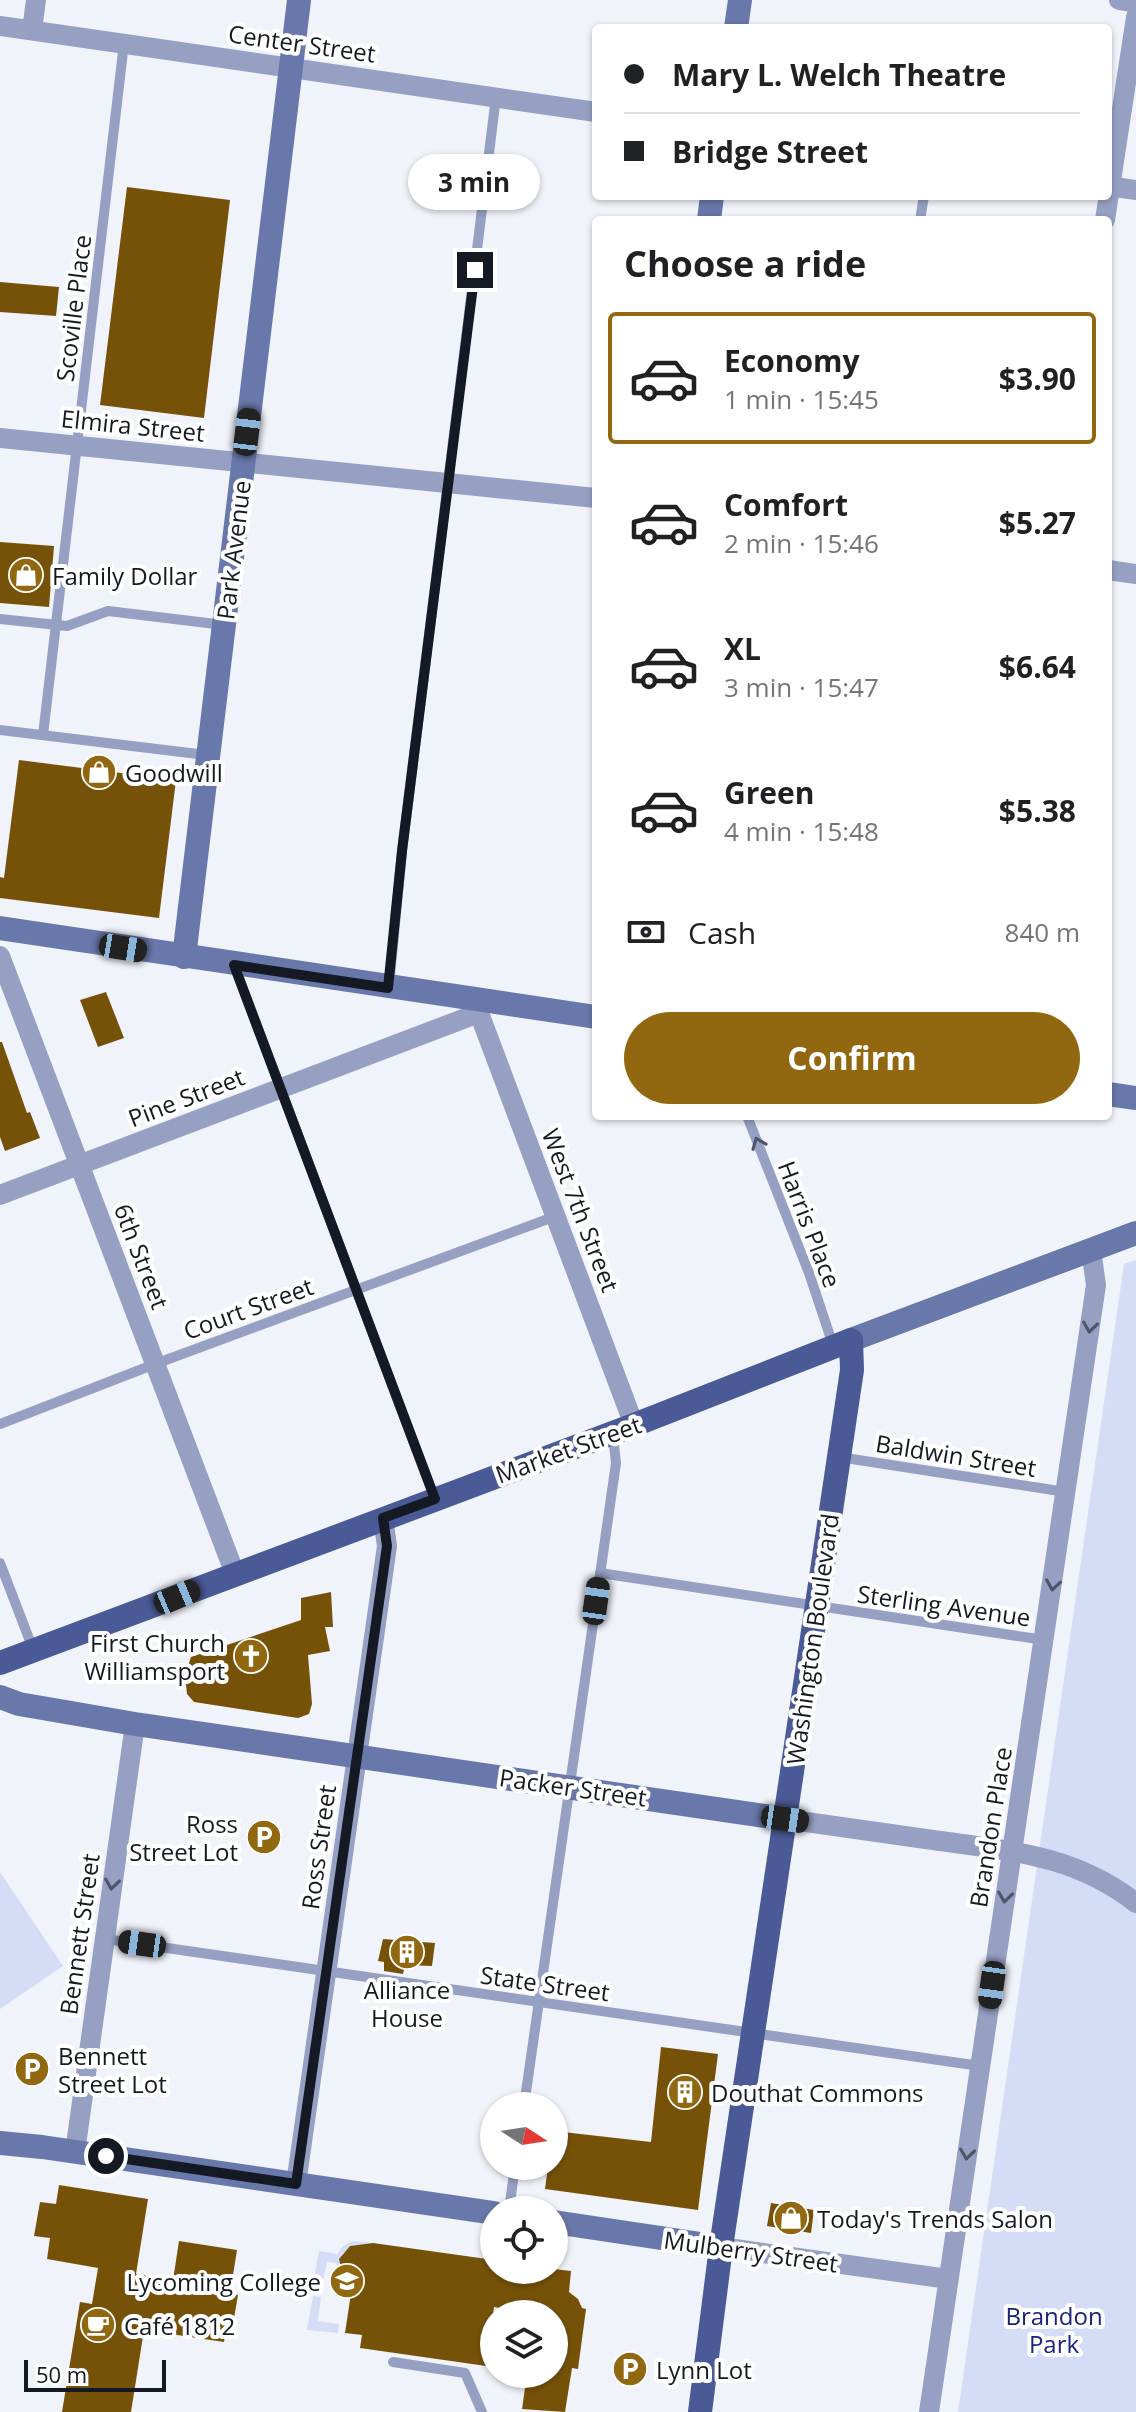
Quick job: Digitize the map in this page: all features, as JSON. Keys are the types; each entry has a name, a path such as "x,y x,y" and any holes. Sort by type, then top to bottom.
{"main road":[{"name":"Market Street","path":"0,1663 842,1344"},
{"name":"Washington Boulevard","path":"700,2412 721,2247 852,1370 842,1344"}],"street":[{"path":"32,30 36,0"},
{"name":"Park Avenue","path":"184,957 299,0"},
{"path":"737,24 740,0"},
{"path":"1119,0 1136,3"},
{"path":"1112,173 1130,92 1136,17"},
{"name":"Center Street","path":"0,26 592,111"},
{"path":"1112,186 1136,190"},
{"name":"Elmira Street","path":"0,438 592,498"},
{"path":"1112,571 1136,574"},
{"path":"0,928 388,988 480,1008 592,1017"},
{"name":"6th Street","path":"1,961 235,1574"},
{"name":"Pine Street","path":"0,1195 480,1008"},
{"name":"West 7th Street","path":"480,1008 556,1216 623,1429"},
{"path":"1112,1095 1136,1098"},
{"name":"Market Street","path":"842,1344 1136,1233"},
{"name":"Brandon Place","path":"929,2412 1096,1285 1091,1250"},
{"name":"Ross Street","path":"296,2184 387,1546 383,1518"},
{"name":"Packer Street","path":"0,1697 19,1704 135,1724 1012,1852 1059,1861 1110,1883 1136,1903"},
{"name":"Bennett Street","path":"75,2152 135,1724"},
{"path":"0,2143 480,2211"},
{"name":"Mulberry Street","path":"568,2224 948,2279"}],"lane":[{"name":"Scoville Place","path":"43,735 124,43"},
{"path":"388,988 402,851 496,97"},
{"path":"0,619 67,626 108,611 224,625"},
{"path":"0,730 208,756"},
{"path":"234,965 435,1499"},
{"name":"Harris Place","path":"749,1120 809,1273 842,1344"},
{"name":"Court Street","path":"0,1424 556,1216"},
{"path":"526,2092 616,1446 623,1429"},
{"name":"Baldwin Street","path":"839,1457 1067,1492"},
{"path":"0,1563 34,1651"},
{"name":"Sterling Avenue","path":"600,1573 1044,1640"},
{"name":"State Street","path":"105,1939 980,2066"},
{"path":"393,2362 465,2373 482,2412"}],"green space":[{"name":"Brandon Park","path":"1136,1260 1136,2412 958,2412 1124,1264"},
{"path":"0,1872 63,1966 0,2009"},
{"path":"353,2241 373,2243 350,2246 341,2255 341,2268 353,2280 341,2274 336,2263 327,2262 323,2281 314,2279 319,2251 337,2254 343,2246"},
{"path":"313,2296 321,2297 318,2321 339,2324 338,2333 307,2330"}],"building":[{"path":"127,187 230,200 204,418 100,405"},
{"path":"0,282 59,287 56,316 0,312"},
{"name":"Family Dollar","path":"0,542 54,546 49,607 0,603"},
{"path":"19,760 176,780 159,918 0,898 0,877 4,878"},
{"path":"106,992 124,1038 98,1047 80,1000"},
{"path":"0,1042 40,1138 5,1151 0,1137"},
{"name":"First Church Williamsport","path":"331,1592 333,1627 325,1627 330,1651 308,1655 312,1704 309,1714 298,1718 194,1702 187,1694 185,1675 191,1657 301,1620 301,1598"},
{"name":"Alliance House","path":"383,1939 435,1943 432,1966 405,1965 403,1974 384,1971 384,1962 378,1961"},
{"name":"Douthat Commons","path":"661,2047 718,2054 698,2210 545,2189 546,2180 568,2180 568,2133 651,2142"},
{"path":"59,2185 148,2199 136,2274 173,2280 179,2241 237,2250 230,2294 238,2295 233,2324 227,2323 224,2342 144,2330 131,2412 62,2412 80,2302 92,2304 98,2268 47,2259 50,2238 34,2236 40,2202 56,2204"},
{"name":"Today's Trends Salon","path":"771,2203 814,2210 811,2233 767,2226"},
{"path":"373,2243 480,2258 480,2284 568,2284 568,2271 571,2271 569,2292 586,2309 578,2369 572,2368 565,2412 522,2409 525,2388 568,2388 568,2300 480,2300 480,2365 360,2348 362,2335 345,2333 353,2280 342,2271 339,2259 350,2246"}],"place":[{"name":"Family Dollar","path":"26,575"},
{"name":"Goodwill","path":"99,772"},
{"name":"First Church Williamsport","path":"251,1656"},
{"name":"Ross Street Lot","path":"264,1837"},
{"name":"Alliance House","path":"407,1952"},
{"name":"Bennett Street Lot","path":"32,2069"},
{"name":"Douthat Commons","path":"685,2092"},
{"name":"Today's Trends Salon","path":"791,2218"},
{"name":"Lycoming College","path":"347,2281"},
{"name":"Café 1812","path":"98,2325"},
{"name":"Lynn Lot","path":"630,2369"}],"route":[{"path":"106,2156 296,2184 387,1546 383,1518 435,1499 234,965 388,988 402,851 475,270"}]}
